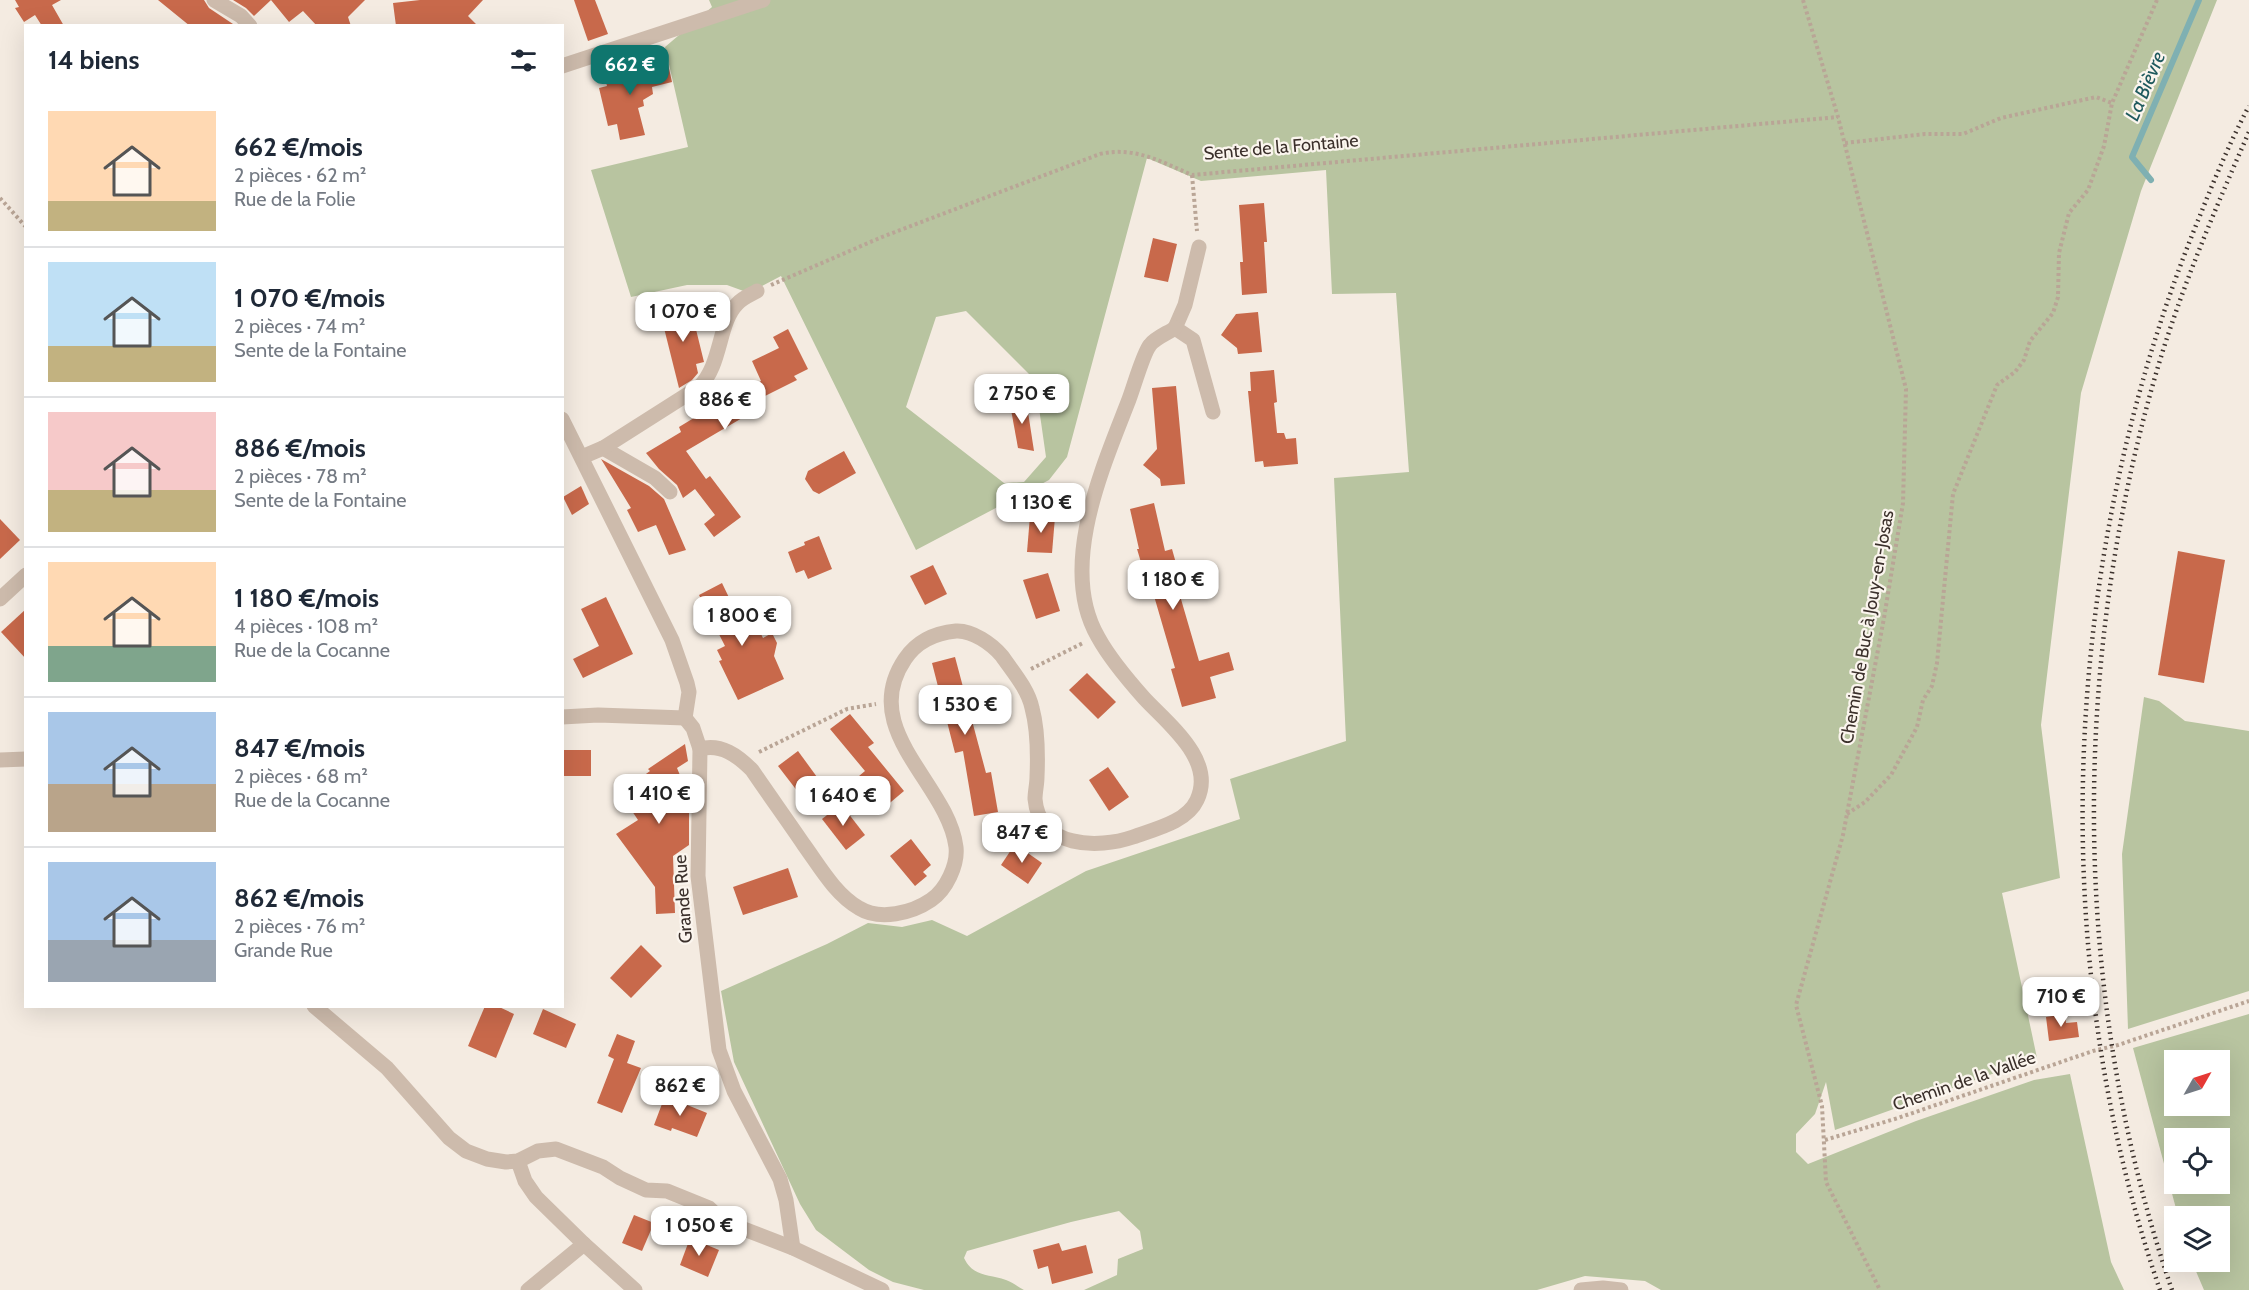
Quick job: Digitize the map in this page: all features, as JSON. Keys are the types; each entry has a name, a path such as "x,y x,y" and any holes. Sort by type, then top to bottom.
{"street":[{"path":"214,0 241,16 248,24"},
{"path":"564,65 763,0"},
{"path":"700,749 722,749 742,760 752,770 829,879 861,910 903,914 932,900 940,892 952,873 957,850 949,822 900,740 894,720 892,685 900,666 911,651 929,637 963,631 996,648 1017,677 1032,704 1037,735 1035,802 1046,827 1069,841 1102,845 1176,821 1190,811 1198,798 1202,782 1197,762 1190,749 1143,697 1096,636 1085,601 1082,573 1088,525 1101,474 1150,344 1175,328 1185,305 1199,247"},
{"path":"582,457 603,448 704,382 709,376 733,309 743,298 757,291"},
{"path":"1175,328 1193,340 1213,412"},
{"path":"564,423 672,640 689,692 685,718 598,715 564,717"},
{"path":"603,448 655,478 670,492"},
{"path":"0,599 24,576"},
{"name":"Grande Rue","path":"685,718 693,728 700,749 698,876 719,1050 734,1091 780,1179 786,1200 793,1248"},
{"path":"0,760 24,759"},
{"path":"316,1008 387,1068 449,1138 466,1151 487,1159 506,1162 518,1161 538,1151 556,1149 603,1167 646,1190 667,1191 709,1208 723,1221 793,1248 881,1290"},
{"path":"518,1161 525,1181 536,1197 635,1290"},
{"path":"528,1290 584,1244"},
{"path":"1581,1290 1603,1288 1621,1290"}],"path":[{"name":"Chemin de Buc à Jouy-en-Josas","path":"1803,0 1839,117 1906,388 1903,503 1843,835 1796,1005 1822,1106 1826,1182 1880,1290"},
{"path":"1847,814 1865,802 1891,775 1917,727 1923,700 1932,686 1937,663 1953,494 1997,385 2015,372 2024,360 2030,341 2053,312 2058,297 2059,253 2069,213 2088,189 2104,146 2112,103 2157,0"},
{"path":"1845,143 1925,134 1963,134 2001,118 2096,97 2112,103"},
{"name":"Sente de la Fontaine","path":"757,291 882,237 1111,151 1134,152 1192,175 1839,117"},
{"path":"1192,175 1199,247"},
{"path":"0,198 24,225"},
{"path":"1017,677 1096,636"},
{"path":"742,760 848,709 892,700"},
{"name":"Chemin de la Vallée","path":"1825,1140 2249,1002"}],"green space":[{"path":"709,0 2217,0 2141,191 2081,393 2041,725 2060,878 2002,893 2037,1058 1835,1130 1826,1082 1815,1114 1796,1134 1796,1152 1808,1164 1916,1121 2034,1080 2070,1074 2111,1262 2124,1290 1661,1290 1645,1281 1585,1276 1537,1290 1084,1290 1117,1275 1118,1259 1143,1249 1140,1231 1119,1211 967,1251 964,1258 972,1269 1008,1281 1024,1290 924,1290 893,1282 869,1270 816,1230 800,1204 734,1062 721,991 827,944 868,923 902,927 932,920 967,936 1086,871 1240,819 1230,779 1346,741 1334,478 1409,472 1396,293 1332,294 1326,170 1201,181 1147,158 1067,457 1049,480 916,550 781,276 749,293 727,285 687,285 631,297 591,170 688,147 665,47 712,7","holes":["966,311 1035,380 1046,457 1024,482 1004,483 906,407 936,317"]},
{"path":"2144,697 2159,701 2185,721 2249,731 2249,991 2128,1029 2122,854"},
{"path":"2249,1014 2249,1290 2204,1290 2196,1272 2230,1272 2230,1206 2175,1206 2172,1194 2230,1194 2230,1128 2164,1128 2164,1164 2133,1048"}],"building":[{"path":"15,0 61,0 52,5 63,24 41,24 35,15 24,22 15,8 19,7"},
{"path":"158,0 204,0 209,8 233,24 188,24"},
{"path":"233,0 271,0 254,16"},
{"path":"271,0 365,0 348,17 350,24 315,24 303,11 289,22"},
{"path":"420,0 483,0 468,16 476,24 396,24 393,3"},
{"path":"574,0 595,0 608,34 588,41"},
{"path":"634,63 636,72 668,64 672,82 652,87 653,94 643,100 644,106 638,108 645,135 620,140 617,124 608,126 599,88 607,86 603,70"},
{"path":"1264,203 1267,293 1242,295 1240,262 1243,262 1239,205"},
{"path":"1153,238 1177,244 1168,282 1144,277"},
{"path":"690,305 704,362 696,364 698,373 679,388 660,312"},
{"path":"1258,312 1262,352 1238,354 1237,348 1221,335 1236,314"},
{"path":"788,329 808,369 794,376 797,380 749,404 754,411 686,451 706,479 710,476 741,517 714,537 704,524 715,515 695,489 683,498 677,485 646,453 681,432 679,427 707,410 708,413 761,381 752,361 779,348 773,337"},
{"path":"1274,370 1277,433 1284,433 1286,439 1296,438 1298,464 1264,467 1263,461 1255,462 1248,391 1251,391 1250,372"},
{"path":"1176,386 1185,484 1161,486 1160,479 1143,465 1157,449 1152,388"},
{"path":"1026,399 1034,451 1018,448 1010,404"},
{"path":"844,451 856,473 819,494 813,491 805,479 808,471"},
{"path":"601,459 649,486 664,499 686,550 669,555 656,525 638,532 627,510 631,508"},
{"path":"581,486 589,504 572,515 564,496"},
{"path":"1154,503 1165,551 1172,549 1181,581 1176,582 1199,661 1229,652 1234,670 1210,677 1216,698 1182,707 1171,669 1175,668 1152,589 1134,595 1128,574 1143,569 1130,509"},
{"path":"1030,516 1055,517 1052,553 1027,552"},
{"path":"0,519 20,540 0,559"},
{"path":"819,536 832,569 808,579 804,570 796,573 788,552"},
{"path":"2178,551 2225,560 2204,683 2158,675"},
{"path":"933,565 947,594 925,605 910,576"},
{"path":"1048,573 1060,611 1036,619 1023,580"},
{"path":"722,583 747,635 759,630 763,638 772,633 777,643 774,656 784,679 738,700 719,661 722,660 717,650 725,646 699,595"},
{"path":"606,597 633,654 583,678 573,659 599,646 581,609"},
{"path":"24,611 24,657 1,632"},
{"path":"955,657 986,773 991,772 998,812 974,816 963,751 955,753 932,663"},
{"path":"1087,673 1116,702 1098,719 1069,690"},
{"path":"850,714 874,743 868,747 904,791 885,807 859,776 865,771 830,729"},
{"path":"685,744 688,761 677,768 689,797 689,845 673,856 675,913 656,914 655,887 616,834 638,820 620,793 650,771 648,769"},
{"path":"564,750 591,750 591,776 564,776"},
{"path":"798,751 817,777 798,792 778,766"},
{"path":"1108,767 1129,797 1109,811 1089,780"},
{"path":"841,804 865,835 846,850 822,819"},
{"path":"911,839 931,865 923,872 927,876 915,886 890,856"},
{"path":"1015,844 1042,863 1028,884 1001,865"},
{"path":"788,868 798,897 743,915 733,887"},
{"path":"641,945 662,966 631,998 610,978"},
{"path":"484,1008 501,1008 514,1014 496,1058 468,1046"},
{"path":"543,1009 576,1024 566,1048 533,1034"},
{"path":"2065,1014 2066,1023 2077,1022 2079,1037 2049,1041 2046,1017"},
{"path":"617,1034 635,1041 627,1063 641,1068 622,1113 597,1103 614,1059 608,1056"},
{"path":"665,1096 707,1113 697,1137 672,1128 671,1131 654,1125"},
{"path":"634,1215 654,1223 642,1251 622,1243"},
{"path":"690,1238 719,1250 708,1277 680,1265"},
{"path":"1059,1243 1062,1251 1086,1245 1093,1273 1052,1284 1048,1266 1038,1269 1033,1250"}],"waterway":[{"name":"La Bièvre","path":"2151,180 2132,157 2199,0"}],"railway":[{"path":"2160,1290 2122,1159 2097,1025 2084,888 2084,751 2095,613 2119,478 2153,346 2199,218 2249,106"},
{"path":"2172,1290 2139,1177 2114,1061 2100,944 2094,826 2097,707 2110,590 2130,474 2160,360 2190,273 2249,132"}]}
